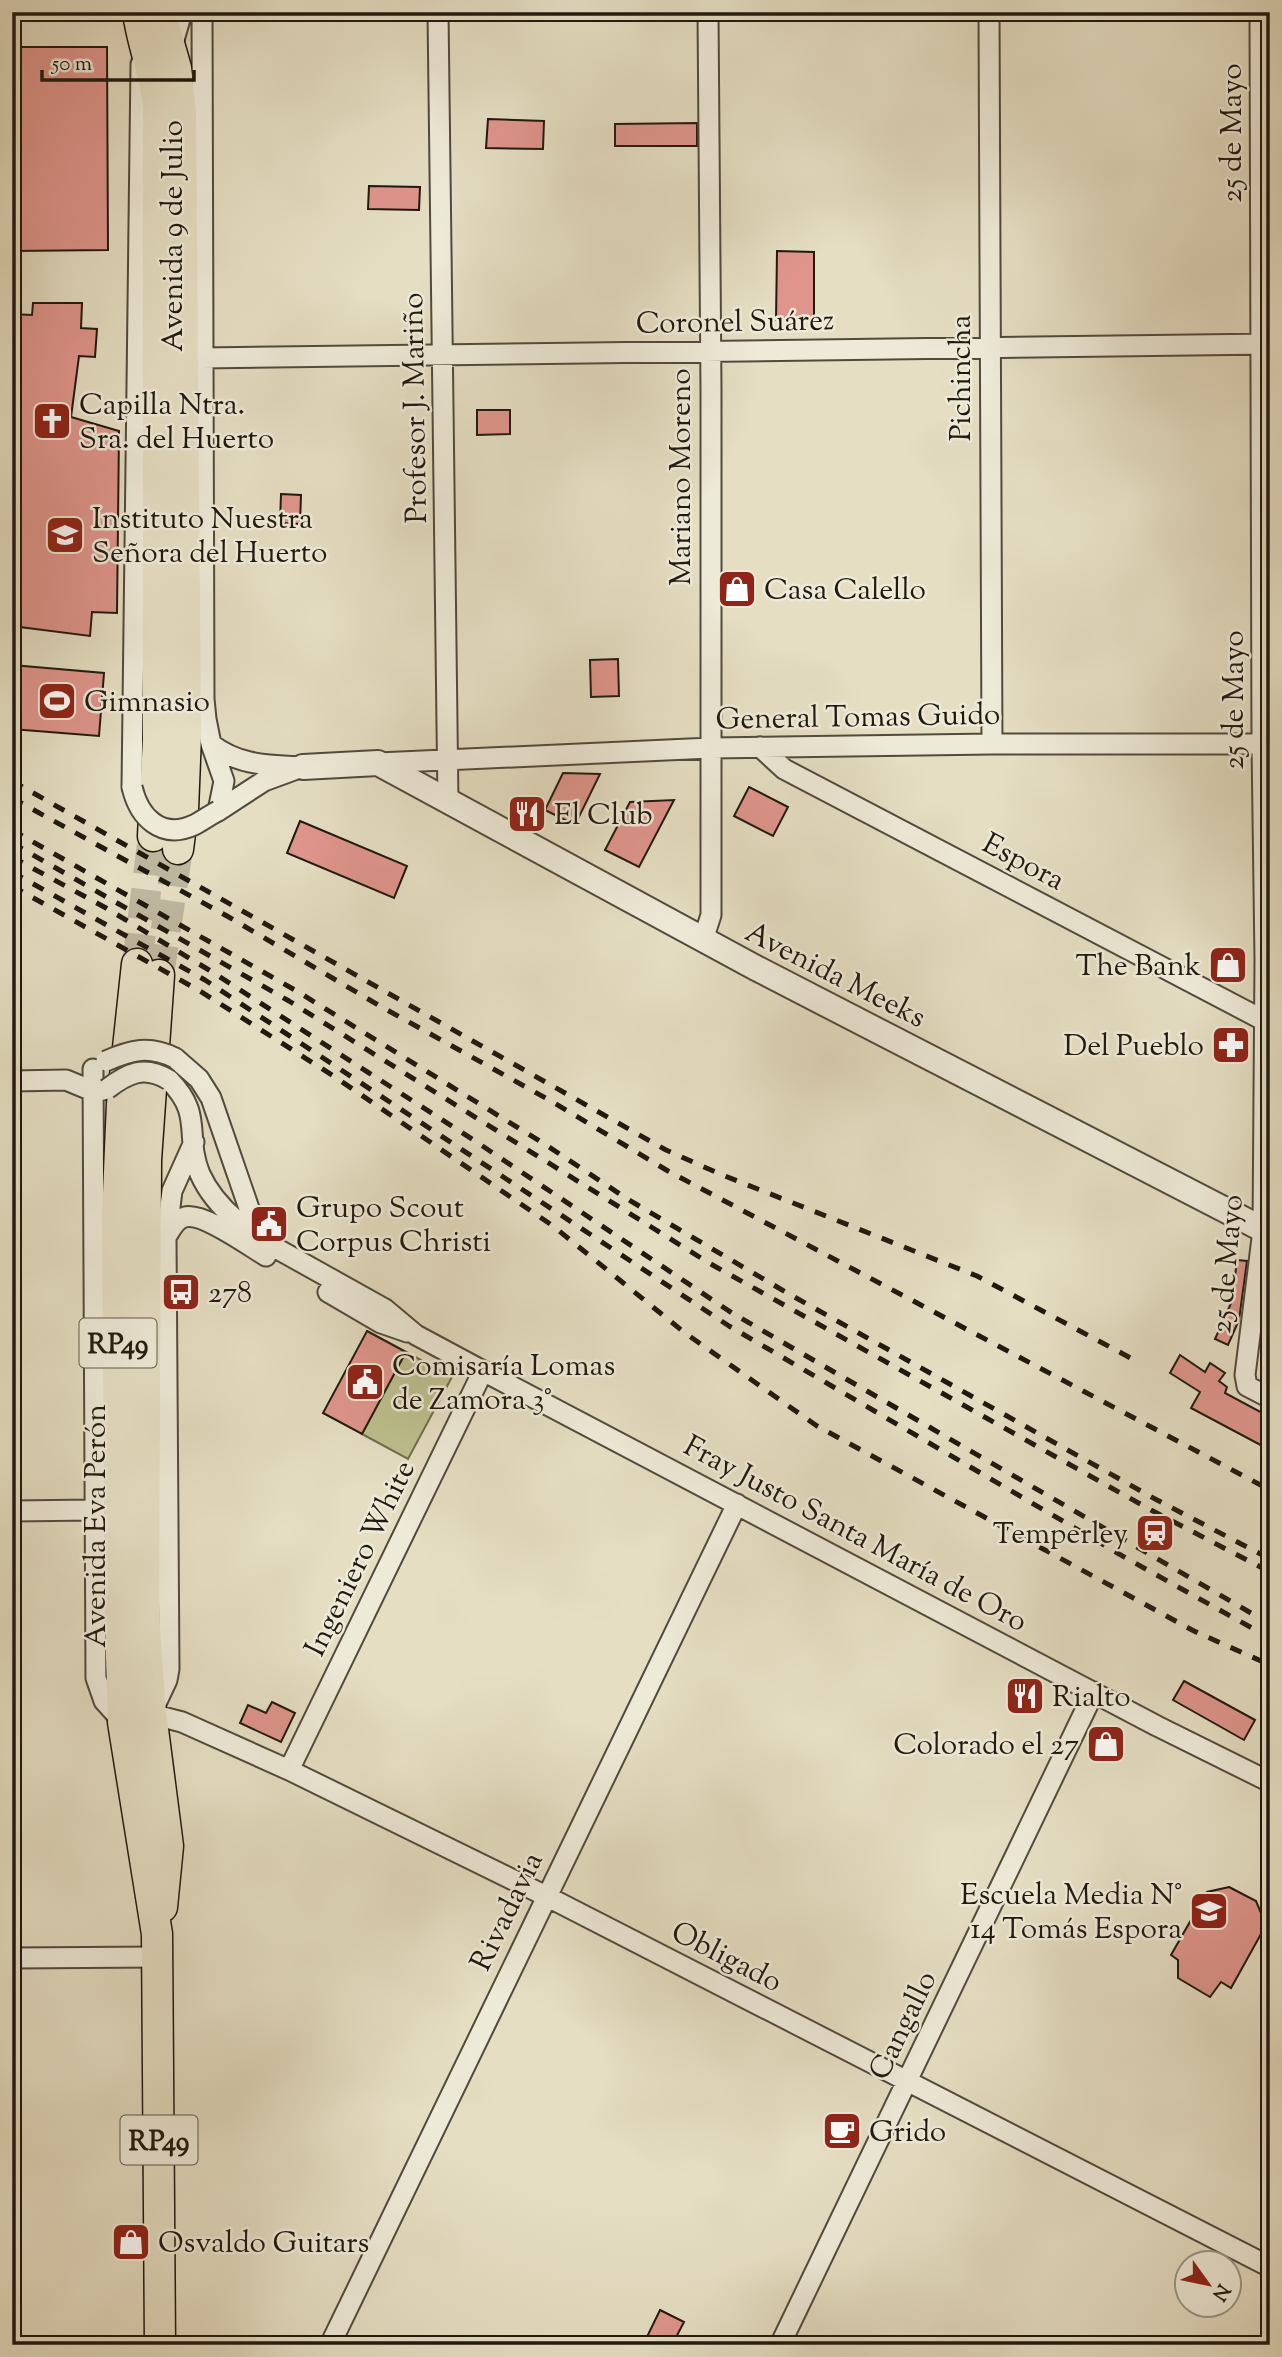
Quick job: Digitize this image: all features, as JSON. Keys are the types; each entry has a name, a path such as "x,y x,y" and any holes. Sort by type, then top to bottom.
{"main road":[{"path":"139,25 154,76 158,105 158,739 165,842 185,778 186,708 181,111 172,48 160,12"},
{"name":"RP49","path":"148,970 144,1614 137,1718 168,1846 158,1946 160,2345"}],"street":[{"path":"172,48 182,12"},
{"name":"Avenida 9 de Julio","path":"139,25 132,788 143,815 164,828 176,830 186,828 218,811 225,781 211,744 204,699 202,12"},
{"name":"Profesor J. Mariño","path":"438,12 448,803"},
{"name":"Mariano Moreno","path":"703,940 711,915 708,12"},
{"name":"Pichincha","path":"989,12 992,744"},
{"name":"25 de Mayo","path":"1260,12 1265,344 1268,960 1265,1021 1266,1232 1245,1375 1247,1386 1270,1398"},
{"name":"Coronel Suárez","path":"202,358 1265,344"},
{"path":"211,744 226,756 237,760 303,767 378,763"},
{"name":"General Tomas Guido","path":"378,763 711,748 1266,744"},
{"name":"Espora","path":"760,747 784,769 1265,1021"},
{"name":"Avenida Meeks","path":"378,763 703,940 1266,1232"},
{"path":"218,811 264,781 303,767"},
{"path":"66,1080 137,1049 152,1049 175,1058 199,1079 211,1098 257,1244"},
{"name":"Avenida Eva Perón","path":"99,1065 101,1090 94,1510 96,1678 104,1701 137,1718"},
{"path":"12,1080 66,1080 101,1090 133,1072 149,1071 169,1080 189,1107 201,1175 211,1194 257,1244"},
{"path":"137,1718 167,1680 169,1669 166,1238 172,1191 194,1142"},
{"name":"Fray Justo Santa María de Oro","path":"166,1238 178,1220 194,1216 257,1244 385,1309 416,1335 483,1371 1270,1782"},
{"name":"Ingeniero White","path":"289,1770 483,1371"},
{"name":"Rivadavia","path":"330,2345 737,1504"},
{"path":"12,1511 94,1510"},
{"name":"Cangallo","path":"780,2345 1094,1692"},
{"name":"Obligado","path":"137,1718 182,1722 289,1770 546,1896 1270,2267"},
{"path":"12,1958 158,1946"}],"green space":[{"path":"406,1352 452,1377 408,1459 362,1434"}],"building":[{"path":"16,47 107,47 108,250 12,251"},
{"path":"488,119 544,121 543,149 486,148"},
{"path":"697,123 697,146 615,146 615,124"},
{"path":"369,186 420,187 419,210 368,209"},
{"path":"777,251 814,252 814,320 776,320"},
{"name":"Instituto Nuestra Señora del Huerto","path":"33,303 82,303 81,328 97,329 95,357 79,356 71,417 119,431 117,613 92,612 90,636 12,626 12,314 32,315"},
{"path":"477,410 510,410 510,434 477,435"},
{"path":"281,494 301,495 300,524 280,523"},
{"path":"618,659 619,696 591,697 590,660"},
{"name":"Gimnasio","path":"12,665 104,673 99,736 12,729"},
{"path":"563,773 600,774 575,825 545,810"},
{"path":"749,787 788,807 773,836 734,816"},
{"path":"674,800 639,867 605,850 630,802"},
{"path":"300,821 407,866 394,898 287,853"},
{"path":"1237,1260 1247,1261 1239,1320 1228,1345 1215,1339 1232,1301"},
{"name":"Comisaría Lomas de Zamora 3°","path":"367,1331 406,1352 362,1434 323,1413"},
{"path":"1180,1355 1205,1372 1210,1363 1225,1373 1219,1381 1227,1387 1225,1393 1270,1417 1270,1450 1191,1408 1200,1392 1170,1373"},
{"path":"1184,1681 1255,1720 1244,1740 1173,1700"},
{"path":"272,1702 295,1713 281,1742 240,1723 248,1705 266,1713"},
{"path":"1229,1887 1256,1901 1266,1925 1231,1988 1221,1982 1210,1997 1178,1978 1178,1960 1171,1955 1207,1892"},
{"path":"660,2310 684,2322 672,2345 643,2345"}],"tunnel":[{"path":"137,964 153,836"},
{"path":"159,975 178,849"}],"railway":[{"path":"12,781 666,1150 977,1276 1140,1363"},
{"path":"12,798 227,916 668,1171 1270,1490"},
{"path":"12,830 295,990 546,1145 629,1200 789,1294 1157,1500 1270,1559"},
{"path":"12,843 289,1001 709,1263 1151,1510 1270,1572"},
{"path":"12,857 106,908 209,970 475,1141 732,1313 1270,1624"},
{"path":"12,872 205,980 729,1326 1126,1558 1270,1638"},
{"path":"12,886 200,991 335,1077 553,1226 685,1333 817,1426 1194,1631 1270,1665"}],"place":[{"name":"Capilla Ntra. Sra. del Huerto","path":"52,421"},
{"name":"Instituto Nuestra Señora del Huerto","path":"65,535"},
{"name":"Casa Calello","path":"737,589"},
{"name":"Gimnasio","path":"57,701"},
{"name":"El Club","path":"527,814"},
{"name":"The Bank","path":"1228,965"},
{"name":"Del Pueblo","path":"1231,1045"},
{"name":"Grupo Scout Corpus Christi","path":"269,1224"},
{"name":"278","path":"181,1292"},
{"name":"Comisaría Lomas de Zamora 3°","path":"365,1382"},
{"name":"Temperley","path":"1155,1533"},
{"name":"Rialto","path":"1025,1696"},
{"name":"Colorado el 27","path":"1106,1744"},
{"name":"Escuela Media N° 14 Tomás Espora","path":"1209,1911"},
{"name":"Grido","path":"842,2131"},
{"name":"Osvaldo Guitars","path":"131,2242"}]}
